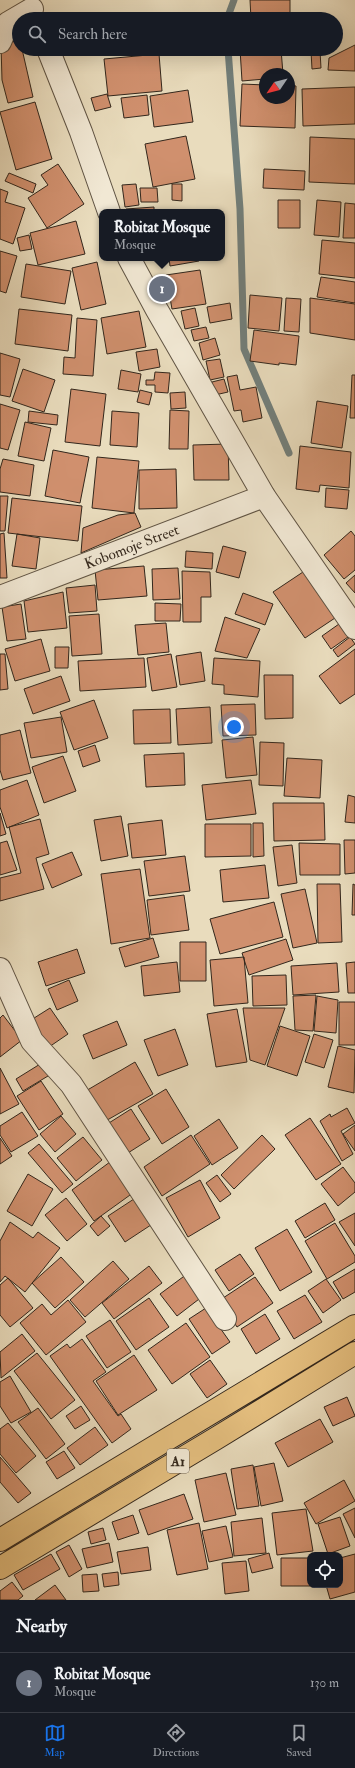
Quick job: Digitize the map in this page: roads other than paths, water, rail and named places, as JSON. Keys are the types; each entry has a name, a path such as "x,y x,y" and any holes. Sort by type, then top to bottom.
{"highway":[{"name":"A1","path":"0,1540 355,1326"},
{"name":"A1","path":"0,1568 355,1353"}],"street":[{"path":"0,42 8,24 12,22"},
{"path":"51,56 81,132 108,209"},
{"path":"131,261 264,496 355,628"},
{"name":"Kobomoje Street","path":"0,597 264,496"},
{"path":"3,982 32,1041 71,1084 225,1319"}],"waterway":[{"path":"230,12 234,0"},
{"path":"229,56 240,209 244,349 289,453"}],"place":[{"name":"Robitat Mosque","path":"162,289"}]}
